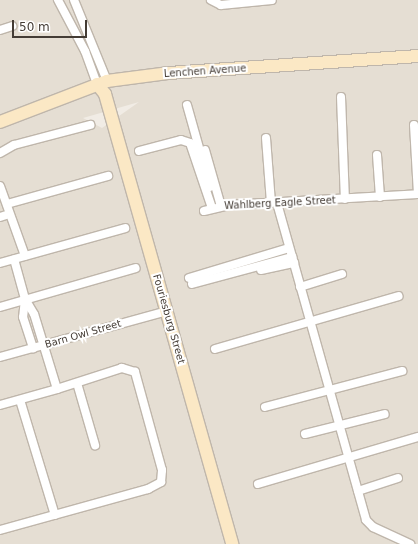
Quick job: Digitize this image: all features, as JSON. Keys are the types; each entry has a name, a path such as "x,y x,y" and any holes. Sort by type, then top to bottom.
{"street":[{"path":"58,0 102,82"},
{"path":"74,0 102,82"},
{"path":"211,0 221,5 272,0"},
{"path":"0,30 12,26"},
{"name":"Lenchen Avenue","path":"0,122 102,82 170,73 418,56"},
{"name":"Fouriesburg Street","path":"102,82 232,544"},
{"name":"Wahlberg Eagle Street","path":"341,97 345,199"},
{"name":"Wahlberg Eagle Street","path":"188,105 216,207"},
{"path":"0,153 14,145 90,125"},
{"name":"Wahlberg Eagle Street","path":"204,211 216,207 418,194 414,125"},
{"path":"199,128 216,207"},
{"path":"266,138 274,203 293,260 368,523 410,544"},
{"path":"139,151 180,140 190,143 216,207"},
{"path":"377,155 380,197"},
{"path":"6,204 108,176"},
{"path":"0,186 24,256"},
{"path":"0,217 9,214"},
{"path":"0,263 124,228"},
{"path":"289,248 191,281 293,260"},
{"path":"14,259 25,300 34,314 57,389"},
{"path":"254,272 293,260"},
{"path":"0,307 136,268"},
{"path":"300,287 342,274"},
{"path":"215,349 399,296"},
{"path":"25,300 23,318 33,348"},
{"name":"Barn Owl Street","path":"0,357 167,311"},
{"path":"0,405 77,383 122,368 135,372 162,479 159,485 148,489 0,530"},
{"path":"265,407 402,371"},
{"path":"77,383 95,445"},
{"path":"20,400 55,515"},
{"path":"305,434 385,414"},
{"path":"258,484 349,459 418,437"},
{"path":"358,491 398,478"}],"shaded area":[{"path":"0,0 418,0 418,544 0,544","holes":["139,102 102,128 83,118"]}]}
